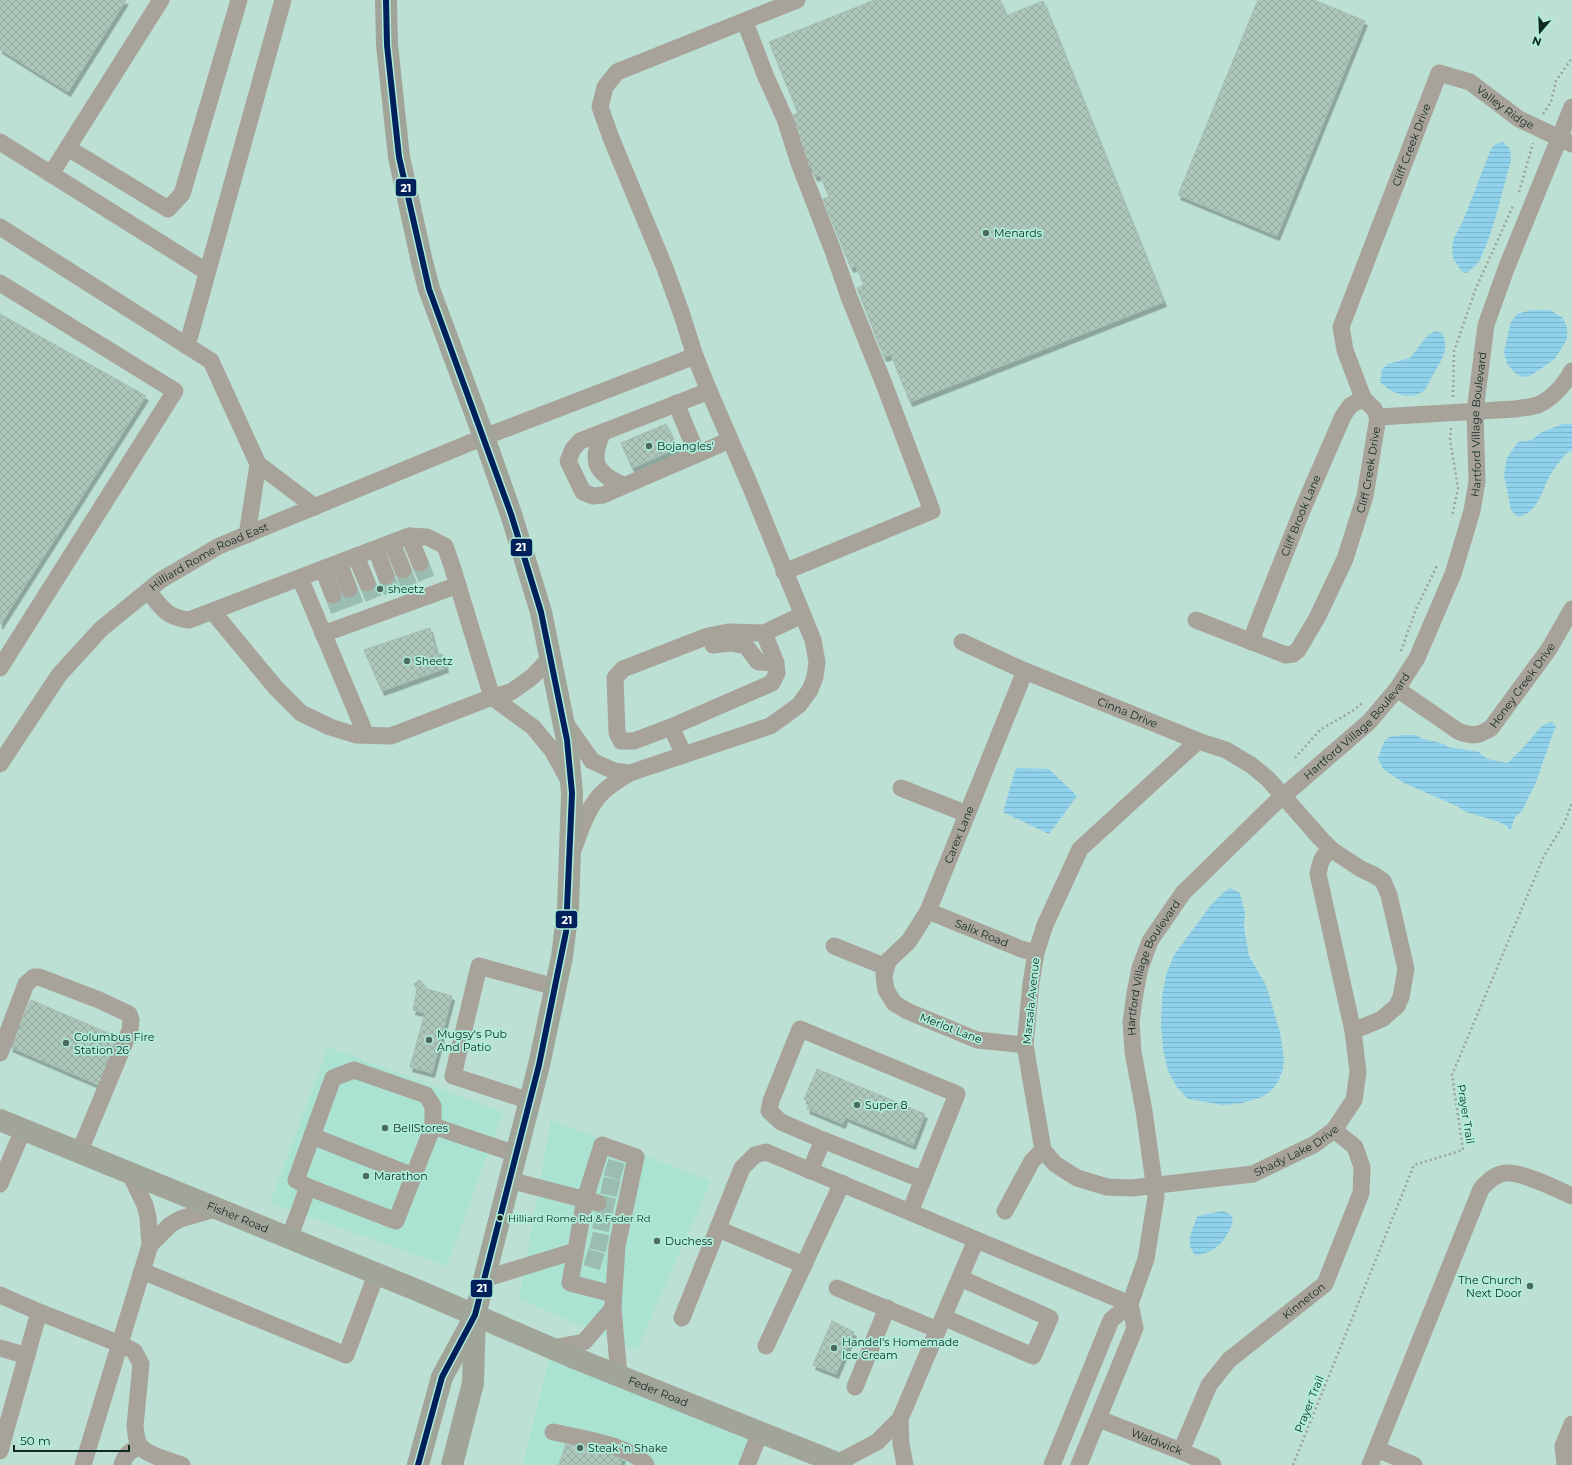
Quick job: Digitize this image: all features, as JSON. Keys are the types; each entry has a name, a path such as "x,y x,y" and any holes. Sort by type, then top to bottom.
{"main road":[{"path":"386,0 387,45 400,157 415,232 429,289 511,514 541,612 567,740 571,784 570,862 566,932 539,1064 475,1315 473,1383 452,1465"},
{"name":"Fisher Road","path":"0,1120 475,1315"},
{"path":"418,1465 442,1378 475,1315"},
{"name":"Feder Road","path":"475,1315 619,1376 840,1464"}],"street":[{"path":"51,174 161,0"},
{"path":"68,148 168,210 182,194 239,0"},
{"path":"187,346 283,0"},
{"path":"570,862 579,833 588,813 600,795 613,784 630,773 770,726 798,705 810,690 815,677 817,662 813,640 695,356 665,268 611,138 600,107 605,87 617,72 797,0"},
{"path":"745,22 766,77 785,119 799,163 834,251 849,297 932,511 784,572"},
{"name":"Valley Ridge","path":"1439,73 1470,82 1519,119 1566,142"},
{"name":"Cliff Creek Drive","path":"1196,620 1286,655 1293,654 1298,650 1316,618 1345,559 1365,496 1378,417 1374,409 1363,398 1345,350 1342,326 1439,73"},
{"name":"Hartford Village Boulevard","path":"1052,1465 1111,1320 1130,1304 1146,1260 1156,1197 1144,1111 1133,1052 1131,1022 1140,968 1150,941 1183,893 1274,804 1369,722 1397,689 1417,658 1453,574 1472,511 1476,481 1475,411 1486,325 1506,269 1566,142 1572,107"},
{"path":"0,142 207,272"},
{"path":"0,227 211,361 258,464 315,506"},
{"path":"0,283 175,391 0,668"},
{"name":"Hilliard Rome Road East","path":"1,759 59,675 101,629 161,580 219,546 484,437 695,356"},
{"path":"1378,417 1515,410 1537,405 1554,395 1572,371"},
{"path":"709,391 580,441 573,449 568,461 583,492 593,496 603,495 623,485 730,440"},
{"name":"Cliff Brook Lane","path":"1251,642 1301,513 1343,416 1350,406 1363,398"},
{"path":"676,403 697,454"},
{"path":"604,432 597,446 595,458 601,471 610,480 623,485"},
{"path":"247,534 258,464"},
{"path":"148,591 165,611 177,618 189,620 409,536 428,537 444,546 458,585 492,697 533,728 552,750 571,784"},
{"path":"409,536 420,563"},
{"path":"392,543 403,570"},
{"path":"376,549 386,576"},
{"path":"356,556 367,583"},
{"path":"339,563 349,589"},
{"path":"323,569 333,595"},
{"path":"300,578 366,735"},
{"path":"324,634 343,621 396,601 430,589 458,585"},
{"name":"Honey Creek Drive","path":"1397,689 1458,731 1470,735 1481,734 1491,728 1544,655 1572,609"},
{"path":"213,612 276,688 301,713 330,727 356,735 391,736 492,697 511,692 532,677 550,658"},
{"path":"764,633 776,662 777,672 772,683 671,727 634,741 621,741 616,733 615,678 623,670 708,636 728,632 764,633 802,614"},
{"name":"Cinna Drive","path":"962,642 1025,671 1198,741 1226,750 1251,765 1268,779 1284,796"},
{"path":"629,667 640,674 716,644 731,643 746,646 758,662 776,662"},
{"name":"Carex Lane","path":"886,967 888,961 909,941 928,911 1025,671"},
{"path":"563,720 592,761 614,771 630,773"},
{"path":"671,727 684,755"},
{"name":"Marsala Avenue","path":"1154,1184 1132,1188 1106,1187 1077,1178 1055,1164 1044,1150 1024,1045 1036,953 1045,924 1080,849 1198,741"},
{"path":"901,788 967,814"},
{"path":"1284,796 1332,850 1383,882 1389,895 1406,969 1401,997 1397,1006 1382,1019 1353,1031"},
{"name":"Shady Lake Drive","path":"1154,1184 1253,1174 1315,1144 1334,1130 1354,1100 1358,1072 1353,1031 1318,874 1320,863 1326,853 1332,850"},
{"name":"Salix Road","path":"928,911 1021,950 1036,953"},
{"path":"834,946 886,967"},
{"path":"530,1101 453,1076 479,966 555,987"},
{"name":"Merlot Lane","path":"886,967 884,976 886,990 894,1003 907,1011 978,1040 1024,1045"},
{"path":"0,1053 26,984 34,977 39,977 57,983 129,1014 131,1020 130,1030 79,1153"},
{"path":"910,1212 923,1180 957,1094 800,1029 771,1100 770,1111 780,1122 923,1180"},
{"path":"354,1070 426,1095 433,1106 433,1126 396,1221 308,1187 296,1180 333,1078 354,1070"},
{"path":"433,1126 516,1154"},
{"path":"0,1184 23,1130"},
{"name":"Kinneton","path":"1181,1451 1209,1385 1229,1360 1325,1284 1361,1193 1362,1167 1355,1146 1334,1130"},
{"path":"312,1136 413,1176"},
{"path":"810,1171 823,1140"},
{"path":"613,1301 570,1283 581,1248 591,1201 601,1166 602,1145 636,1157 626,1182 619,1208 609,1264 613,1301 619,1376"},
{"path":"1005,1211 1032,1161 1044,1150"},
{"path":"682,1318 742,1168 755,1155 766,1152 1130,1304 1135,1328 1079,1465"},
{"path":"1370,1465 1481,1189 1491,1178 1506,1173 1517,1174 1572,1196"},
{"path":"83,1465 150,1245 148,1217 145,1205 130,1174"},
{"path":"510,1180 591,1201"},
{"path":"766,1346 842,1184"},
{"path":"289,1239 308,1187"},
{"path":"150,1245 170,1225 180,1219 215,1209"},
{"path":"718,1229 804,1265"},
{"path":"840,1464 878,1442 900,1419 976,1240"},
{"path":"484,1279 581,1248"},
{"path":"142,1270 346,1355 376,1275"},
{"path":"837,1288 887,1308 940,1324 1033,1356 1050,1318 960,1278"},
{"path":"0,1295 134,1351 141,1364 136,1426 136,1436 140,1446 147,1452 182,1465"},
{"path":"552,1348 584,1342 613,1301"},
{"path":"855,1387 887,1308"},
{"path":"0,1451 39,1312"},
{"path":"0,1348 27,1356"},
{"path":"900,1419 901,1444 905,1465"},
{"name":"Waldwick","path":"1099,1419 1213,1465"},
{"path":"1565,1465 1563,1446 1572,1424"},
{"path":"553,1432 632,1453 646,1465"},
{"path":"747,1465 760,1433"},
{"path":"122,1465 125,1456 140,1446"},
{"path":"1377,1449 1414,1465"}],"path":[{"name":"Prayer Trail","path":"1293,1465 1414,1165 1463,1150 1452,1075 1544,856 1564,824 1572,803"}],"shaded area":[{"path":"328,1047 503,1112 447,1266 270,1203"},
{"path":"551,1120 711,1181 637,1350 519,1299"},
{"path":"552,1348 760,1433 747,1465 523,1465"}],"water":[{"path":"1503,142 1510,149 1511,160 1496,216 1479,262 1467,273 1462,272 1453,258 1452,246 1454,238 1463,221 1491,149 1496,144"},
{"path":"1531,310 1550,310 1563,318 1567,327 1567,339 1555,359 1530,376 1522,377 1516,374 1507,364 1504,352 1511,322 1517,314"},
{"path":"1435,331 1442,333 1444,338 1444,354 1427,386 1422,392 1411,396 1400,394 1384,386 1380,382 1382,369 1388,364 1410,358 1427,336"},
{"path":"1563,424 1572,424 1572,451 1568,452 1550,475 1532,510 1518,517 1511,510 1504,475 1507,458 1518,442 1532,440 1540,433"},
{"path":"1552,722 1556,726 1536,782 1522,811 1515,817 1510,831 1507,826 1497,821 1466,812 1457,806 1404,783 1383,769 1378,758 1384,742 1389,737 1416,735 1423,739 1444,744 1448,747 1479,752 1484,757 1507,763 1521,750 1543,725"},
{"path":"1016,768 1049,769 1077,796 1049,834 1003,812"},
{"path":"1230,888 1240,893 1245,913 1244,927 1249,956 1266,985 1280,1032 1284,1060 1283,1069 1278,1082 1272,1090 1262,1097 1242,1103 1223,1105 1188,1099 1177,1087 1168,1071 1163,1049 1161,1026 1162,997 1166,975 1174,955 1211,905"},
{"path":"1223,1211 1230,1214 1233,1220 1228,1233 1220,1244 1214,1249 1195,1255 1190,1245 1190,1236 1197,1216"}],"building":[{"path":"0,0 126,0 68,92 0,49"},
{"name":"Menards","path":"875,0 1000,0 1006,16 1043,1 1164,302 910,402 891,355 884,357 857,288 864,285 856,266 851,268 823,199 829,197 820,175 815,177 811,167 806,169 791,116 798,113 769,42"},
{"path":"1258,0 1314,0 1365,21 1277,236 1178,195"},
{"path":"0,314 146,396 0,625"},
{"name":"Bojangles'","path":"666,424 677,448 632,468 621,443"},
{"name":"Sheetz","path":"430,628 437,655 443,654 446,668 382,691 364,650"},
{"name":"Mugsy's Pub And Patio","path":"420,980 427,989 452,996 432,1073 410,1067 425,1013 413,1010 417,990 414,984"},
{"name":"Columbus Fire Station 26","path":"31,1000 122,1039 101,1086 10,1047"},
{"name":"Super 8","path":"817,1069 925,1114 913,1145 845,1117 843,1124 807,1109 810,1102 804,1099"},
{"name":"Handel's Homemade Ice Cream","path":"832,1321 854,1332 836,1374 813,1365"},
{"name":"Steak 'n Shake","path":"567,1440 623,1457 620,1465 559,1465"}],"tunnel":[{"path":"420,563 428,583"},
{"path":"403,570 410,589"},
{"path":"386,576 393,595"},
{"path":"367,583 375,602"},
{"path":"349,589 357,609"},
{"path":"333,595 341,615"},
{"path":"606,1167 623,1172"},
{"path":"602,1185 620,1189"},
{"path":"598,1203 614,1207"},
{"path":"594,1220 611,1224"},
{"path":"591,1240 608,1244"},
{"path":"586,1257 603,1262"}],"transit line":[{"name":"21","path":"386,0 387,45 399,157 429,289 511,514 541,612 567,740 572,793 566,932 539,1065 475,1315 442,1377 418,1465"}],"place":[{"name":"Menards","path":"986,233"},
{"name":"Bojangles'","path":"649,446"},
{"name":"sheetz","path":"380,589"},
{"name":"Sheetz","path":"407,661"},
{"name":"Mugsy's Pub And Patio","path":"429,1040"},
{"name":"Columbus Fire Station 26","path":"66,1043"},
{"name":"Super 8","path":"857,1105"},
{"name":"BellStores","path":"385,1128"},
{"name":"Marathon","path":"366,1176"},
{"name":"Hilliard Rome Rd & Feder Rd","path":"500,1218"},
{"name":"Duchess","path":"657,1241"},
{"name":"The Church Next Door","path":"1530,1286"},
{"name":"Handel's Homemade Ice Cream","path":"834,1348"},
{"name":"Steak 'n Shake","path":"580,1448"}]}
